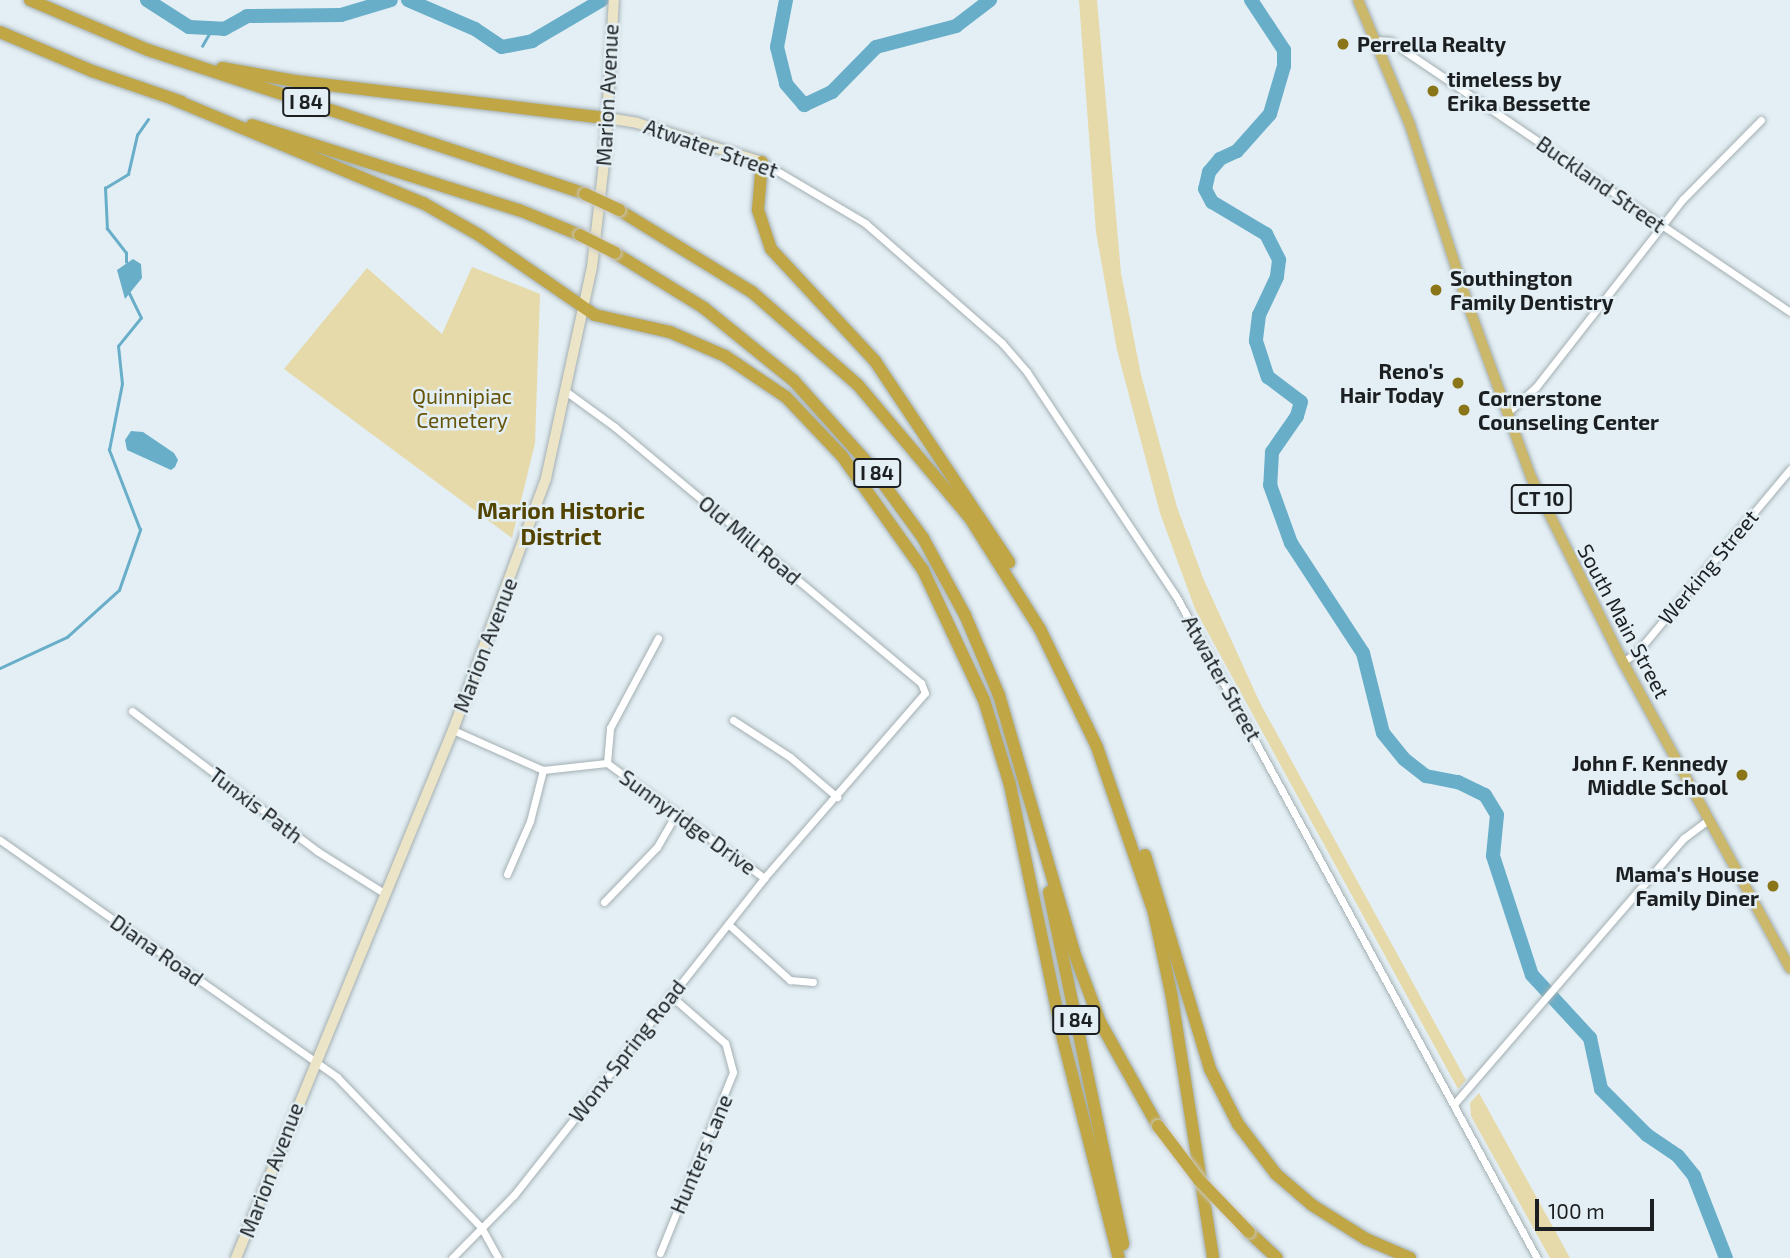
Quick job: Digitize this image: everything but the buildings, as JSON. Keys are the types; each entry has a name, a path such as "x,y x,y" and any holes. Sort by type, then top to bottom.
{"highway":[{"name":"I 84","path":"30,0 148,50 585,194 619,210 752,292 859,385 957,501 1040,629 1114,788 1163,954 1213,1258"},
{"name":"South Main Street","path":"1358,0 1434,193 1506,413 1558,536 1623,662 1790,968"},
{"name":"I 84","path":"0,32 175,100 489,200 580,235 615,253 704,308 764,355 814,401 872,468 923,538 965,614 999,695 1026,782 1126,1258"},
{"path":"148,50 271,78 607,118"},
{"path":"175,100 433,208 585,309 689,339 772,386 842,456 923,570 963,647 1003,759 1063,1039 1119,1258"},
{"path":"762,162 758,210 771,248 875,361 1007,558 1040,629"},
{"path":"1026,782 1091,1000 1122,1066 1158,1126 1199,1180 1277,1258"},
{"path":"1114,788 1148,862 1210,1069 1238,1124 1276,1174 1312,1205 1347,1229 1410,1258"}],"main road":[{"name":"Marion Avenue","path":"236,1258 313,1060 453,730 537,503 568,393 585,309 607,118 614,0"},
{"name":"Atwater Street","path":"607,118 637,123 762,162"}],"street":[{"name":"Buckland Street","path":"1374,40 1390,41 1790,312"},
{"path":"1506,413 1536,387 1727,149 1761,120"},
{"name":"Atwater Street","path":"762,162 865,223 1002,343 1027,372 1176,596 1455,1103 1537,1258"},
{"name":"Old Mill Road","path":"568,393 615,427 921,683 925,693"},
{"name":"Werking Street","path":"1623,662 1638,651 1790,469"},
{"path":"607,763 610,728 658,638"},
{"name":"Wonx Spring Road","path":"452,1258 514,1195 764,878 925,693"},
{"name":"Tunxis Path","path":"132,711 317,851 384,893"},
{"path":"733,720 790,757 837,797"},
{"name":"Sunnyridge Drive","path":"453,730 543,769 607,763 764,878"},
{"path":"507,874 530,821 543,769"},
{"path":"604,902 657,847 677,813"},
{"path":"1455,1103 1684,838 1708,820"},
{"name":"Diana Road","path":"0,840 313,1060"},
{"path":"729,923 790,980 813,982"},
{"name":"Hunters Lane","path":"660,1253 733,1072 725,1043 670,995"},
{"path":"313,1060 337,1077 481,1227 498,1258"}],"green space":[{"path":"1079,0 1097,0 1121,273 1141,375 1177,507 1203,578 1260,703 1466,1080 1458,1089 1195,609 1160,513 1117,350 1096,232"},
{"name":"Quinnipiac Cemetery","path":"472,267 540,294 535,443 512,538 284,369 367,268 442,334"},
{"path":"1479,1093 1570,1258 1550,1258 1471,1116 1470,1103"}],"water":[{"path":"133,259 141,264 142,278 125,299 117,270"},
{"path":"131,431 143,432 174,453 178,460 175,467 171,470 127,450 125,440"}],"waterway":[{"path":"147,0 189,27 224,29 247,16 341,15 391,0"},
{"path":"408,0 475,29 502,47 532,41 602,0"},
{"path":"786,0 777,47 786,84 804,105 832,92 876,47 956,26 990,0"},
{"path":"1251,0 1284,50 1284,66 1270,114 1237,151 1220,159 1209,172 1205,189 1212,202 1266,234 1279,260 1277,277 1259,315 1256,341 1268,377 1301,402 1297,416 1272,452 1270,485 1291,543 1363,653 1383,733 1404,759 1426,776 1458,782 1485,795 1497,815 1493,856 1532,975 1590,1038 1601,1089 1647,1135 1678,1156 1694,1176 1726,1258"},
{"path":"202,46 212,29"},
{"path":"126,262 126,253 107,229 105,188 128,174 137,135 148,119"},
{"path":"0,668 67,637 119,590 140,530 109,450 122,384 118,346 141,318 129,293"}],"place":[{"name":"Perrella Realty","path":"1343,44"},
{"name":"timeless by Erika Bessette","path":"1433,91"},
{"name":"Southington Family Dentistry","path":"1436,290"},
{"name":"Reno's Hair Today","path":"1458,383"},
{"name":"Cornerstone Counseling Center","path":"1464,410"},
{"name":"John F. Kennedy Middle School","path":"1742,775"},
{"name":"Mama's House Family Diner","path":"1773,886"}],"district":[{"name":"Marion Historic District","path":"561,523"}]}
